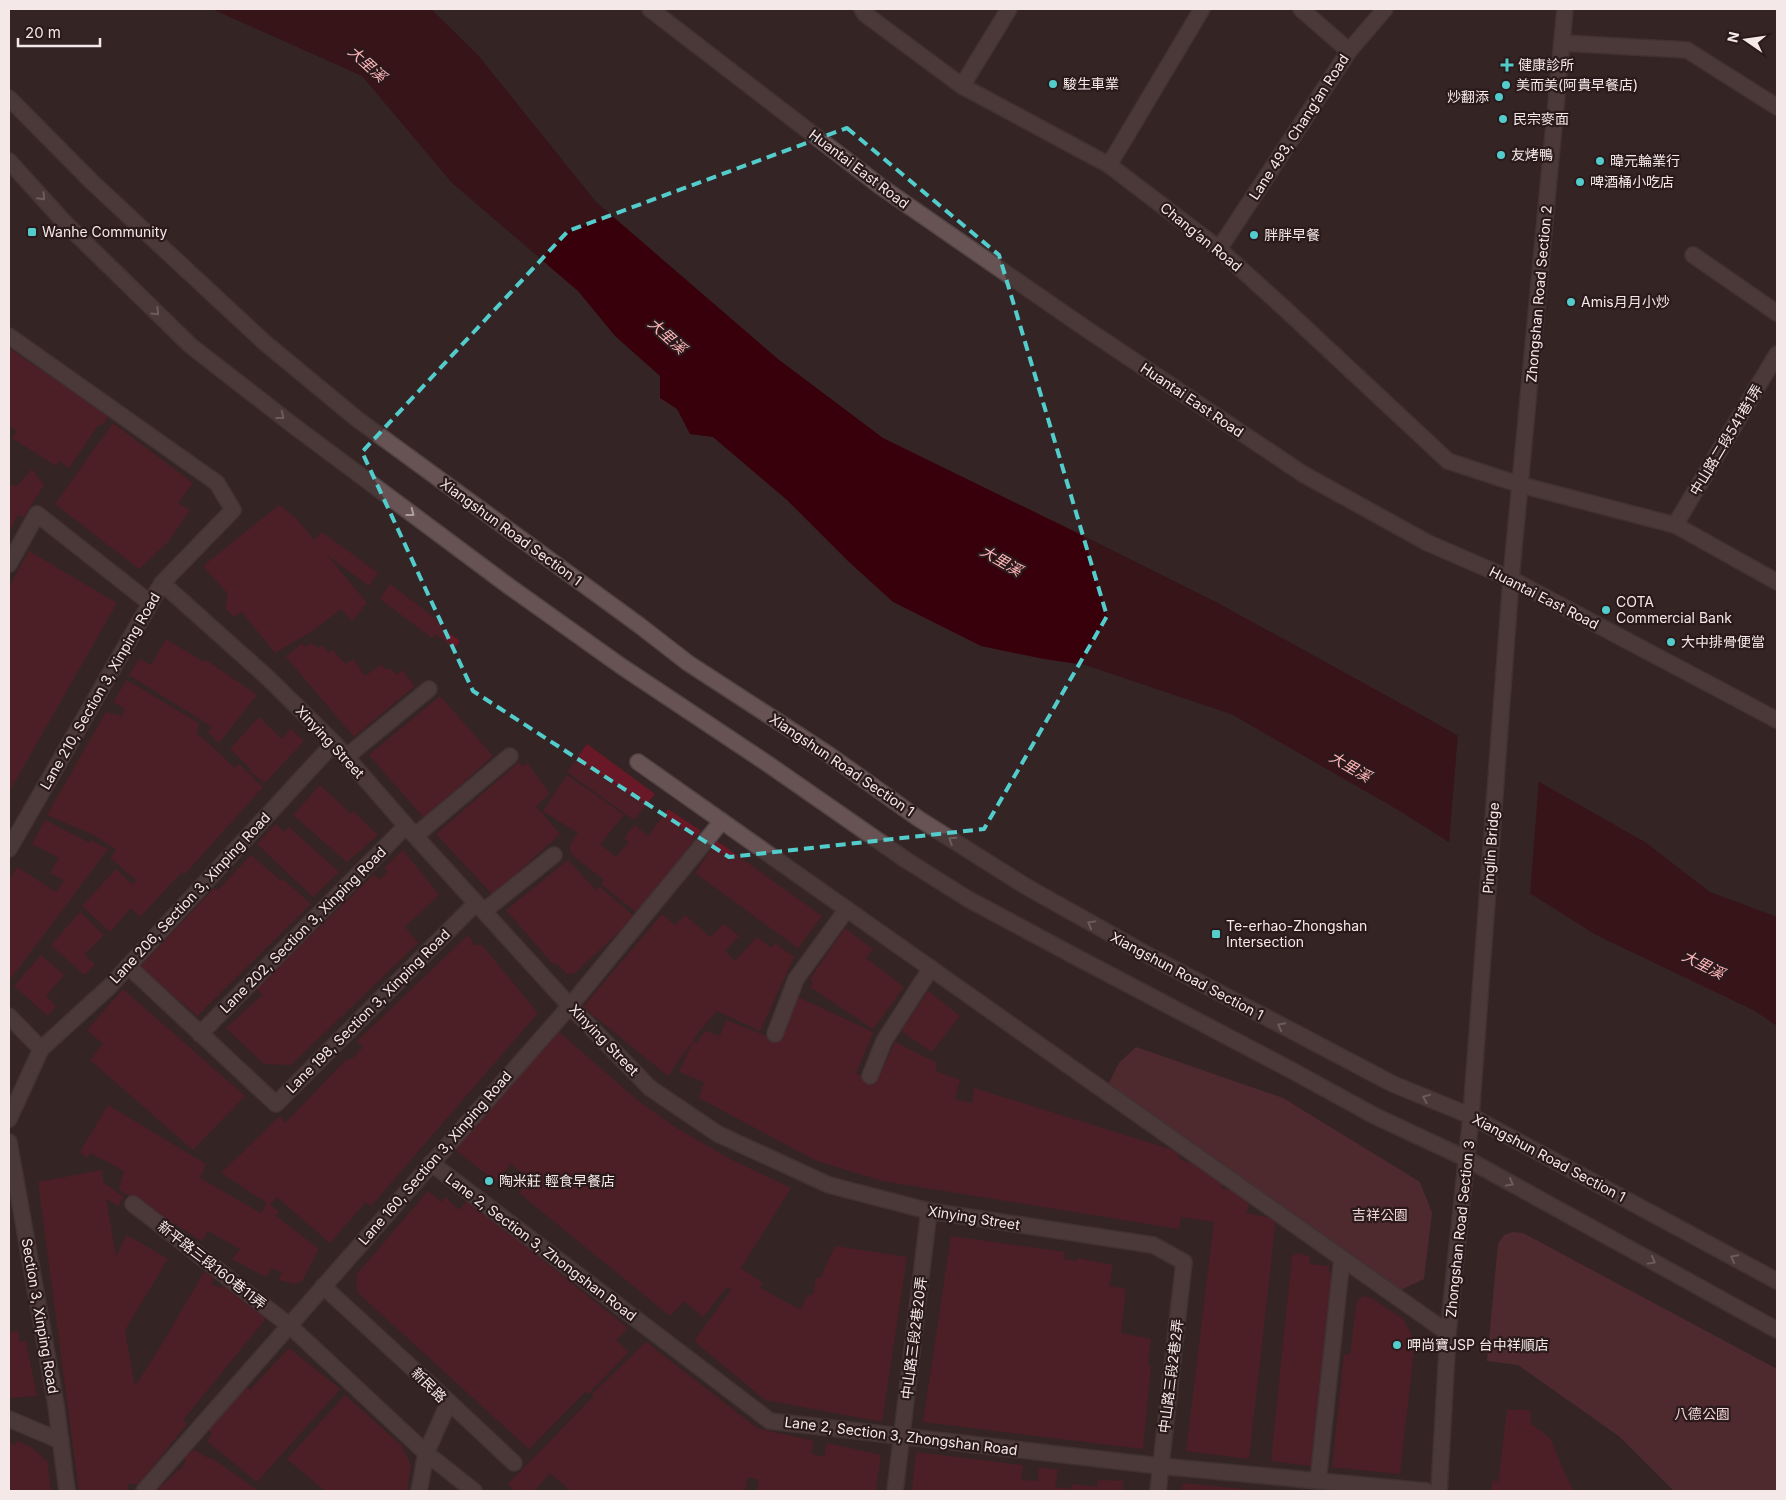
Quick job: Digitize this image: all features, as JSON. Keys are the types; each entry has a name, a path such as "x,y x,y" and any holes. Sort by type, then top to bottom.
{"street":[{"name":"Huantai East Road","path":"650,9 880,186 1082,326 1303,474 1428,543 1511,579 1777,720"},
{"name":"Chang’an Road","path":"862,9 865,14 962,86 1109,165 1219,249 1448,461 1521,485 1676,525 1777,582"},
{"path":"962,86 1009,9"},
{"path":"1109,165 1202,9"},
{"path":"1301,9 1349,51"},
{"name":"Lane 493, Chang’an Road","path":"1219,249 1349,51 1385,9"},
{"name":"Zhongshan Road Section 2","path":"1511,579 1565,9"},
{"path":"1562,43 1687,50 1777,107"},
{"name":"Xiangshun Road Section 1","path":"9,98 92,182 257,335 357,419 639,625 688,663 828,754 919,818 1027,887 1157,960 1393,1084 1471,1116 1777,1281"},
{"path":"9,162 66,224 191,346 294,426 486,569 621,666 768,764 906,860 968,899 1375,1116 1467,1159 1777,1330"},
{"path":"1693,255 1777,312"},
{"name":"Lane 210, Section 3, Xinping Road","path":"9,336 217,483 234,510 162,584 9,849"},
{"name":"中山路二段541巷1弄","path":"1676,525 1777,354"},
{"path":"9,564 37,514 150,603"},
{"name":"Pinglin Bridge","path":"1471,1116 1511,579"},
{"name":"Xinying Street","path":"162,584 268,678 334,743 410,831 570,1006 650,1088 718,1134 829,1185 929,1211 1153,1245 1184,1262"},
{"path":"346,756 429,690"},
{"name":"Lane 206, Section 3, Xinping Road","path":"41,1049 109,987 334,743"},
{"name":"Lane 202, Section 3, Xinping Road","path":"200,1034 410,831 510,756"},
{"path":"638,762 1448,1333"},
{"name":"Lane 160, Section 3, Xinping Road","path":"146,1491 323,1286 570,1006 722,821"},
{"path":"480,907 554,855"},
{"name":"Lane 198, Section 3, Xinping Road","path":"128,966 276,1104 480,907"},
{"path":"775,1034 796,978 846,909"},
{"path":"870,1076 884,1042 930,968"},
{"path":"9,1016 41,1049 9,1119"},
{"name":"Zhongshan Road Section 3","path":"1439,1491 1448,1333 1471,1116"},
{"name":"Section 3, Xinping Road","path":"9,1142 61,1441 67,1491"},
{"name":"Lane 2, Section 3, Zhongshan Road","path":"431,1163 770,1421 1160,1466 1426,1491"},
{"name":"新平路三段160巷11弄","path":"133,1204 290,1326"},
{"name":"中山路三段2巷20弄","path":"895,1491 929,1211"},
{"path":"1318,1482 1342,1258"},
{"name":"中山路三段2巷2弄","path":"1158,1491 1184,1262"},
{"name":"新民路","path":"323,1286 449,1402 426,1453 420,1491"},
{"path":"290,1326 426,1453 474,1491"},
{"path":"449,1402 514,1462"},
{"path":"9,1419 61,1441"}],"highlighted area":[{"path":"847,128 999,255 1107,616 984,829 729,857 473,691 362,452 568,231"}],"green space":[{"name":"吉祥公園","path":"1136,1047 1283,1098 1420,1182 1432,1213 1424,1279 1401,1290 1108,1085 1119,1063"},
{"name":"八德公園","path":"1513,1232 1523,1233 1777,1369 1777,1491 1674,1491 1620,1437 1518,1365 1487,1361 1498,1244 1504,1235"}],"water":[{"name":"大里溪","path":"212,9 431,9 478,55 596,202 778,359 883,438 1218,603 1411,709 1645,842 1710,892 1777,917 1777,1026 1755,1011 1596,935 1398,810 1231,714 1085,665 981,646 893,602 849,562 787,500 713,437 690,434 677,409 660,398 660,376 615,336 578,291 452,183 362,76"}],"pier":[{"path":"1458,733 1539,778 1530,896 1449,845"}],"building":[{"path":"10,349 109,416 102,426 99,424 69,468 59,461 56,466 12,438 17,431 9,426"},
{"path":"113,423 193,483 178,503 190,510 168,542 139,569 55,504"},
{"path":"32,469 44,485 23,518 18,515 9,532 9,490 11,484 16,487"},
{"path":"279,505 296,518 314,540 322,532 378,573 369,586 327,555 367,603 352,621 341,609 312,631 275,653 242,612 234,617 225,608 228,594 203,566"},
{"path":"29,551 117,603 9,792 9,587"},
{"path":"390,584 443,624 440,627 460,641 454,649 436,634 432,638 380,599"},
{"path":"166,639 204,662 206,660 257,695 219,743 208,733 212,727 129,675 139,659 151,665"},
{"path":"302,643 304,647 312,643 319,648 323,645 329,653 333,650 345,664 353,659 365,676 381,665 387,670 390,668 397,675 402,670 415,686 354,737 286,657"},
{"path":"127,680 199,723 197,733 235,768 239,764 263,787 184,875 182,872 140,917 131,908 110,932 82,906 116,869 133,885 136,880 110,858 116,850 94,835 47,815 106,712 122,716 125,709 113,702"},
{"path":"440,696 493,756 424,818 369,755"},
{"path":"259,717 282,739 291,729 304,741 265,783 249,771 251,769 230,749"},
{"path":"587,744 655,794 634,820 567,772"},
{"path":"519,762 523,767 527,763 550,794 536,806 560,834 493,895 436,834"},
{"path":"567,775 624,815 600,844 616,857 629,842 624,838 635,825 648,836 668,809 701,831 637,913 601,884 604,880 571,854 570,844 578,833 543,811"},
{"path":"320,785 351,814 353,811 378,835 347,862 293,815"},
{"path":"45,820 90,843 91,840 108,849 9,981 9,880 17,867 56,892 64,880 50,873 59,858 32,844"},
{"path":"276,824 284,832 289,827 339,872 313,897 257,844"},
{"path":"717,841 822,916 798,948 695,873"},
{"path":"403,850 439,895 405,927 418,943 291,1065 264,1064 226,1028 262,995 257,988 374,874 379,880 388,871 384,868"},
{"path":"251,855 281,881 283,879 311,904 197,1016 140,967 214,888 217,891"},
{"path":"568,860 596,890 600,887 635,917 575,973 567,974 556,963 554,965 506,910"},
{"path":"80,912 104,935 85,954 95,965 84,975 51,945"},
{"path":"662,914 675,925 685,915 710,937 724,924 739,936 725,951 735,961 757,937 772,948 775,943 794,957 760,1031 717,1011 701,1029 668,1076 583,1007"},
{"path":"845,928 873,949 866,958 904,987 873,1029 810,987 813,982 810,979"},
{"path":"468,935 475,945 482,945 538,1013 371,1206 366,1202 330,1243 277,1197 270,1205 279,1211 276,1216 319,1249 302,1281 295,1284 279,1280 282,1272 272,1268 266,1277 232,1259 240,1249 208,1231 202,1241 119,1190 124,1171 91,1153 87,1158 80,1152 108,1105 206,1164 200,1178 261,1213 267,1203 221,1173 280,1116 285,1123 346,1060 353,1058 363,1047 357,1041"},
{"path":"41,955 64,975 46,996 56,1006 48,1016 14,986"},
{"path":"123,989 245,1096 193,1150 90,1060 103,1044 87,1030"},
{"path":"928,991 960,1016 932,1052 901,1031"},
{"path":"798,997 873,1032 856,1073 876,1084 895,1042 937,1063 936,1071 960,1080 955,1099 972,1103 974,1088 1176,1151 1181,1160 1195,1164 1223,1179 1221,1189 1231,1189 1245,1194 1250,1203 1246,1213 1276,1219 1249,1459 1186,1451 1214,1222 1181,1217 1179,1229 883,1181 817,1161 699,1098 704,1082 679,1072 693,1041 697,1043 705,1031 720,1036 726,1020 779,1041"},
{"path":"558,1031 636,1099 675,1127 730,1159 791,1188 741,1268 763,1283 760,1288 802,1309 809,1294 813,1295 816,1278 820,1278 835,1246 907,1257 882,1422 765,1400 694,1341 731,1290 727,1287 703,1317 684,1301 670,1316 519,1193 530,1179 511,1164 496,1182 455,1149"},
{"path":"102,1170 103,1182 124,1197 118,1206 106,1199 116,1256 127,1235 168,1259 125,1330 135,1386 204,1272 214,1277 211,1284 221,1288 227,1279 268,1307 264,1321 183,1420 187,1424 139,1484 128,1484 128,1491 79,1491 38,1182"},
{"path":"428,1191 441,1202 445,1197 459,1210 468,1200 628,1328 616,1340 629,1352 588,1394 585,1392 529,1449 357,1292 356,1275"},
{"path":"951,1236 1065,1252 1064,1259 1077,1261 1077,1258 1113,1265 1109,1286 1126,1289 1121,1333 1151,1339 1148,1365 1151,1366 1143,1449 923,1422"},
{"path":"1298,1253 1310,1257 1310,1264 1329,1266 1329,1273 1333,1274 1311,1466 1271,1461 1292,1256"},
{"path":"1364,1296 1371,1298 1403,1319 1415,1341 1400,1474 1332,1467 1344,1354 1350,1355 1356,1305 1359,1299"},
{"path":"18,1330 20,1342 26,1341 37,1396 9,1398 9,1333"},
{"path":"646,1342 757,1428 814,1441 811,1454 824,1457 827,1443 881,1455 876,1491 757,1491 759,1480 748,1477 745,1491 571,1491 550,1473 534,1491 515,1491 508,1484 594,1396 592,1394"},
{"path":"289,1348 340,1389 257,1482 207,1441 212,1433 205,1429 241,1383 250,1390"},
{"path":"345,1395 401,1445 411,1465 407,1491 325,1491 287,1459"},
{"path":"1507,1410 1530,1410 1531,1424 1550,1438 1574,1491 1491,1491 1493,1480 1498,1482"},
{"path":"9,1441 15,1446 17,1441 31,1447 47,1461 51,1491 9,1491"},
{"path":"195,1450 215,1460 258,1491 156,1491 184,1465 187,1453"},
{"path":"916,1452 1023,1465 1021,1480 1038,1481 1039,1467 1058,1470 1055,1487 1071,1489 1072,1484 1097,1487 1098,1480 1123,1481 1122,1491 912,1491"},
{"path":"1183,1483 1251,1490 1251,1491 1182,1491"}],"place":[{"name":"健康診所","path":"1507,65"},
{"name":"駿生車業","path":"1053,84"},
{"name":"美而美(阿貴早餐店)","path":"1506,85"},
{"name":"炒翻添","path":"1499,97"},
{"name":"民宗麥面","path":"1503,119"},
{"name":"友烤鴨","path":"1501,155"},
{"name":"暐元輪業行","path":"1600,161"},
{"name":"啤酒桶小吃店","path":"1580,182"},
{"name":"Wanhe Community","path":"32,232"},
{"name":"胖胖早餐","path":"1254,235"},
{"name":"Amis月月小炒","path":"1571,302"},
{"name":"COTA Commercial Bank","path":"1606,610"},
{"name":"大中排骨便當","path":"1671,642"},
{"name":"Te-erhao-Zhongshan Intersection","path":"1216,934"},
{"name":"陶米莊 輕食早餐店","path":"489,1181"},
{"name":"呷尚寶JSP 台中祥順店","path":"1397,1345"}]}
